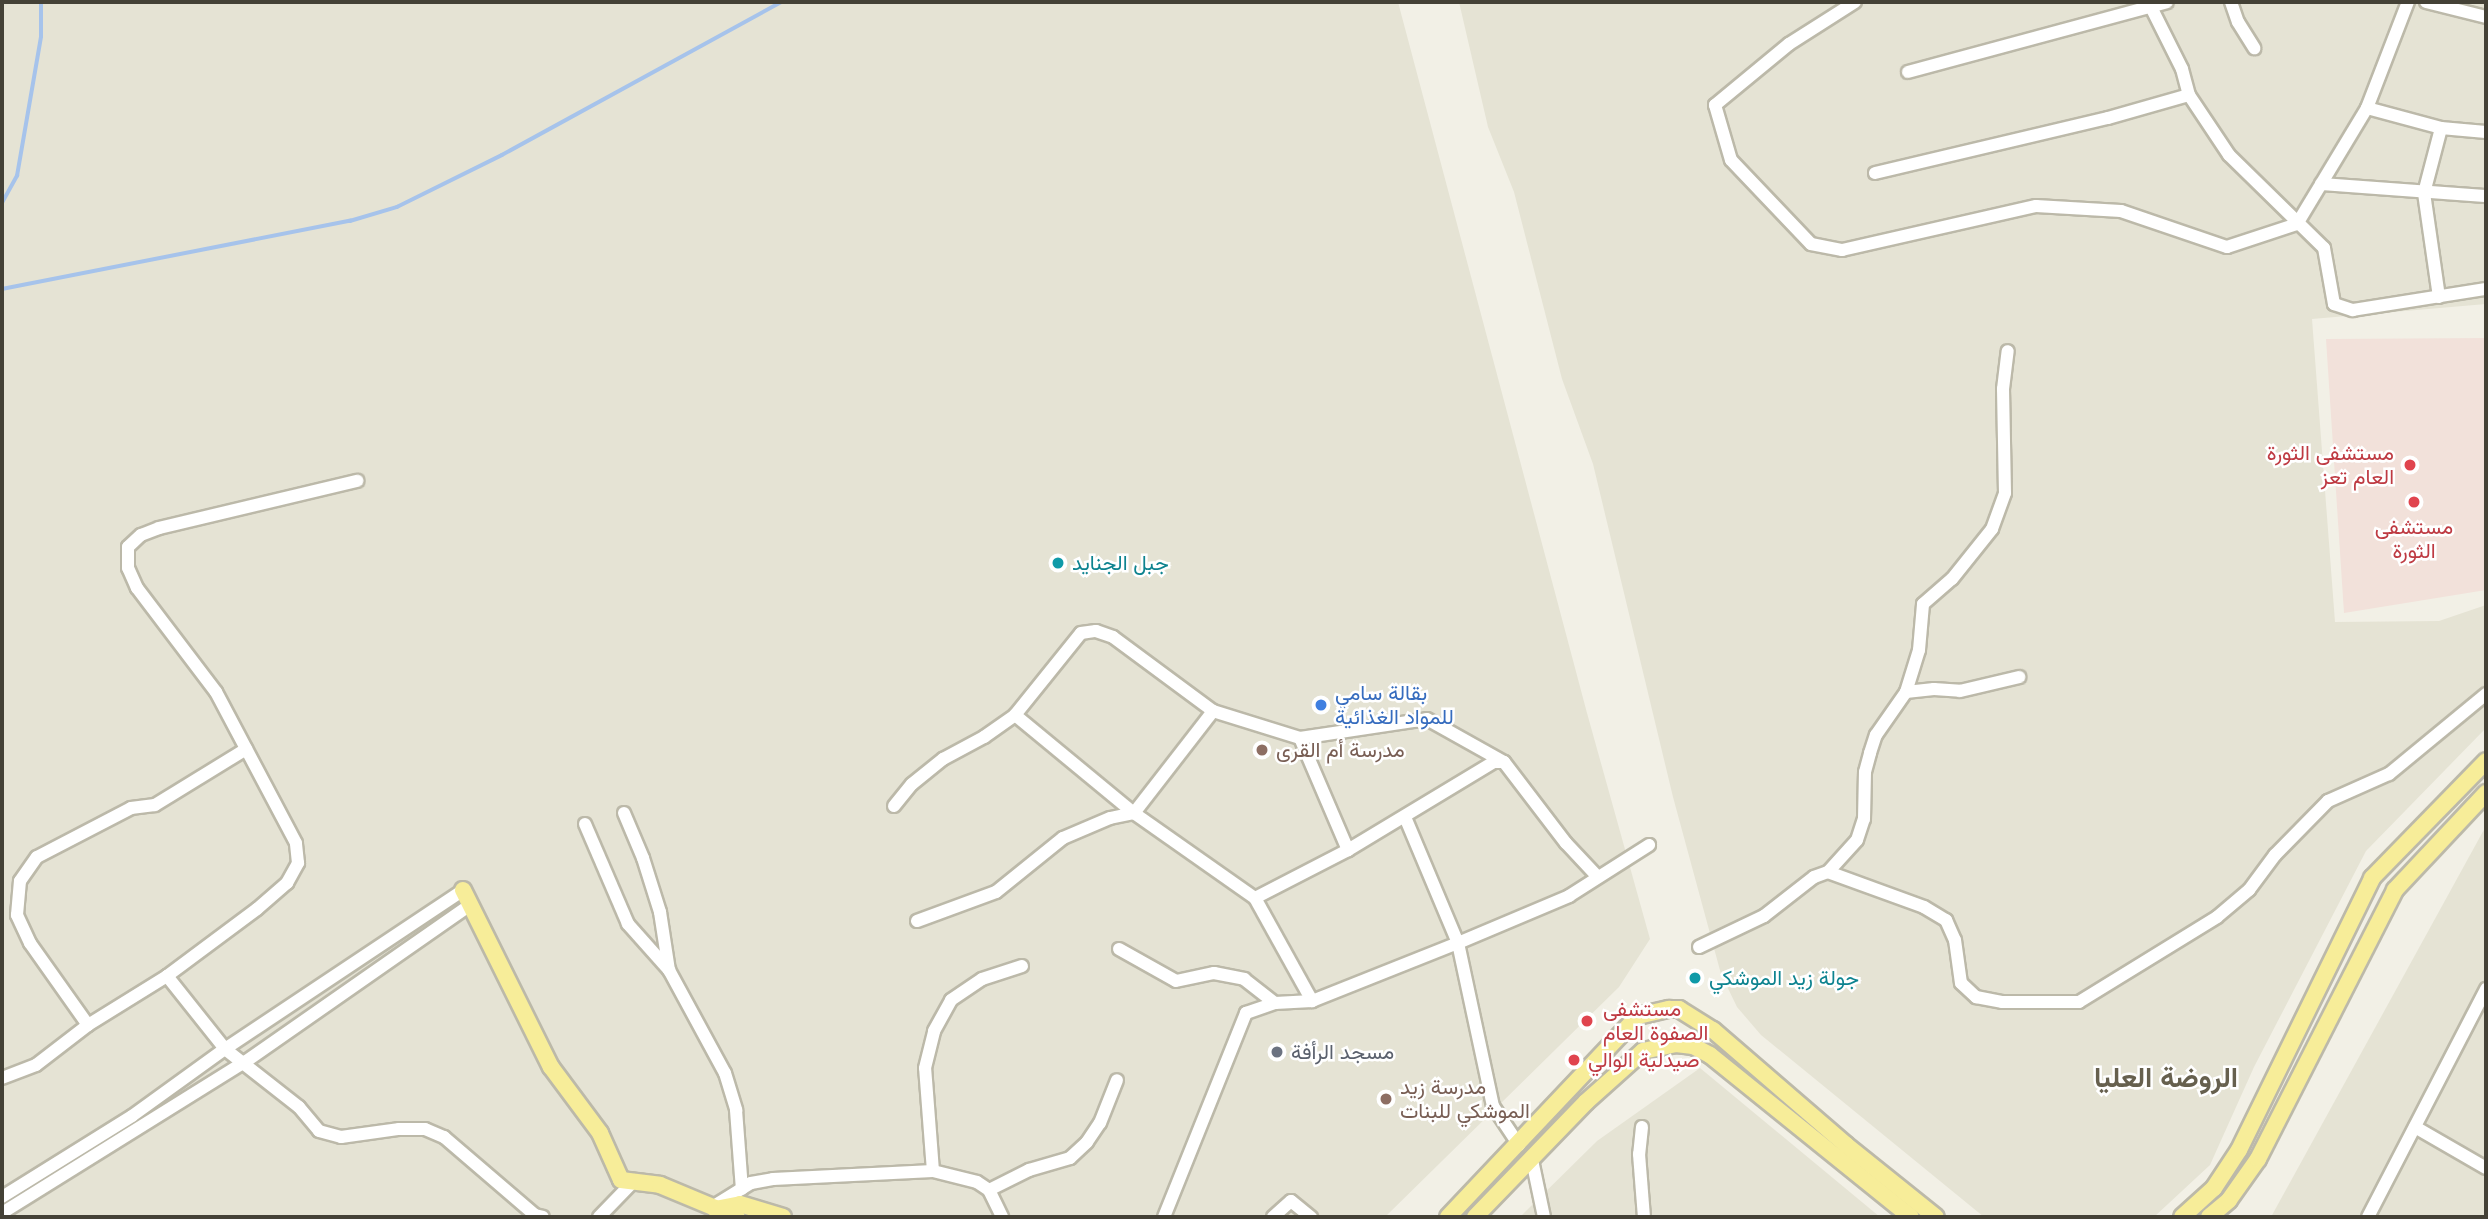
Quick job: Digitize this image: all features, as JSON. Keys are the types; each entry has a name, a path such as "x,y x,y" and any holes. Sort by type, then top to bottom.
{"main road":[{"path":"2182,1217 2214,1188 2239,1150 2372,878 2486,761"},
{"path":"2209,1217 2229,1200 2258,1159 2395,890 2486,793"},
{"path":"466,898 551,1067 600,1133 621,1180 660,1185 737,1217"},
{"path":"1448,1217 1638,1016 1658,1010 1679,1009 1713,1030 1846,1145 1936,1217"},
{"path":"1475,1217 1586,1102 1643,1051 1684,1044 1710,1055 1894,1212 1911,1217"},
{"path":"714,1208 740,1204 783,1217"}],"street":[{"path":"1854,2 1789,44 1715,104 1731,160 1811,244 1842,250 2036,206 2121,211 2227,247 2297,224 2367,108 2409,2"},
{"path":"1908,72 2167,2"},
{"path":"2231,2 2238,22 2254,48"},
{"path":"2426,2 2486,17"},
{"path":"2151,7 2182,69 2189,95 2229,155 2324,248 2334,304 2353,310 2486,289"},
{"path":"1875,173 2108,118 2189,95"},
{"path":"2367,108 2441,128 2486,132"},
{"path":"2439,297 2424,193 2441,128"},
{"path":"2321,184 2486,196"},
{"path":"1699,947 1764,916 1814,877 1828,872 1857,840 1864,819 1866,772 1870,753 1876,735 1906,692 1919,650 1923,604 1952,579 1992,528 2005,493 2003,388 2008,351"},
{"path":"2,1078 36,1065 88,1025 167,976 257,909 287,883 298,863 296,843 216,692 137,588 128,568 128,547 141,535 159,528 357,481"},
{"path":"894,806 912,784 943,759 1015,715 1081,634 1096,631 1113,637 1213,710 1300,738 1427,719 1504,762 1566,843 1597,876"},
{"path":"1906,692 1934,689 1960,691 2019,677"},
{"path":"1828,872 1924,907 1946,920 1955,940 1961,983 1976,997 2002,1002 2078,1002 2101,991 2217,918 2249,890 2275,855 2328,801 2389,775 2486,694"},
{"path":"917,921 996,892 1063,838 1110,818 1134,813 1213,710"},
{"path":"1015,715 1134,813 1255,898 1312,1001"},
{"path":"1300,738 1348,850"},
{"path":"88,1025 30,943 17,915 20,881 37,857 131,807 155,805 246,749"},
{"path":"1255,898 1348,850 1494,762 1504,762"},
{"path":"624,813 643,858 660,912 669,970"},
{"path":"1405,817 1458,943 1493,1106 1518,1144"},
{"path":"585,824 628,924 669,970 725,1073 736,1110 742,1189"},
{"path":"1164,1217 1246,1013 1275,1003 1312,1001 1569,897 1597,876 1649,845"},
{"path":"2,1197 132,1116 225,1049 466,898"},
{"path":"2,1213 245,1062 466,898"},
{"path":"1119,949 1176,981 1214,973 1244,979 1275,1003"},
{"path":"933,1171 925,1068 934,1031 951,1000 982,979 1022,966"},
{"path":"167,976 225,1049 245,1062 299,1107 319,1130 341,1137 399,1129 425,1129 444,1137 535,1215 542,1217"},
{"path":"2368,1217 2486,989"},
{"path":"989,1190 1029,1170 1070,1157 1087,1142 1100,1123 1117,1080"},
{"path":"1642,1127 1639,1154 1644,1217"},
{"path":"2415,1127 2486,1168"},
{"path":"1532,1160 1544,1217"},
{"path":"714,1208 751,1184 791,1177 933,1171 977,1182 989,1190 1002,1217"},
{"path":"599,1217 632,1183"},
{"path":"1273,1217 1291,1201 1311,1217"}],"shaded area":[{"path":"2,2 1398,2 1587,713 1650,939 1619,987 1385,1217 2,1217"},
{"path":"1459,2 2486,2 2486,304 2312,319 2335,622 2439,621 2486,605 2486,728 2366,851 2254,1067 2210,1165 2154,1217 1984,1217 1761,1035 1737,1007 1721,974 1673,797 1593,464 1562,379 1514,192 1488,127"},
{"name":"مستشفى الثورة العام تعز","path":"2486,338 2486,590 2344,613 2326,339"},
{"path":"2486,826 2486,1217 2271,1217"},
{"path":"1700,1068 1880,1217 1520,1217 1597,1141"}],"waterway":[{"path":"2,203 17,176 41,37 41,2"},
{"path":"2,289 350,221 397,207 502,155 781,2"}],"place":[{"name":"مستشفى الثورة العام تعز","path":"2410,465"},
{"name":"مستشفى الثورة","path":"2414,502"},
{"name":"جبل الجنايد","path":"1058,563"},
{"name":"بقالة سامي للمواد الغذائية","path":"1321,705"},
{"name":"مدرسة أم القرى","path":"1262,750"},
{"name":"جولة زيد الموشكي","path":"1695,978"},
{"name":"مستشفى الصفوة العام","path":"1587,1021"},
{"name":"مسجد الرأفة","path":"1277,1052"},
{"name":"صيدلية الوالي","path":"1574,1060"},
{"name":"مدرسة زيد الموشكي للبنات","path":"1386,1099"}],"district":[{"name":"الروضة العليا","path":"2166,1078"}]}
